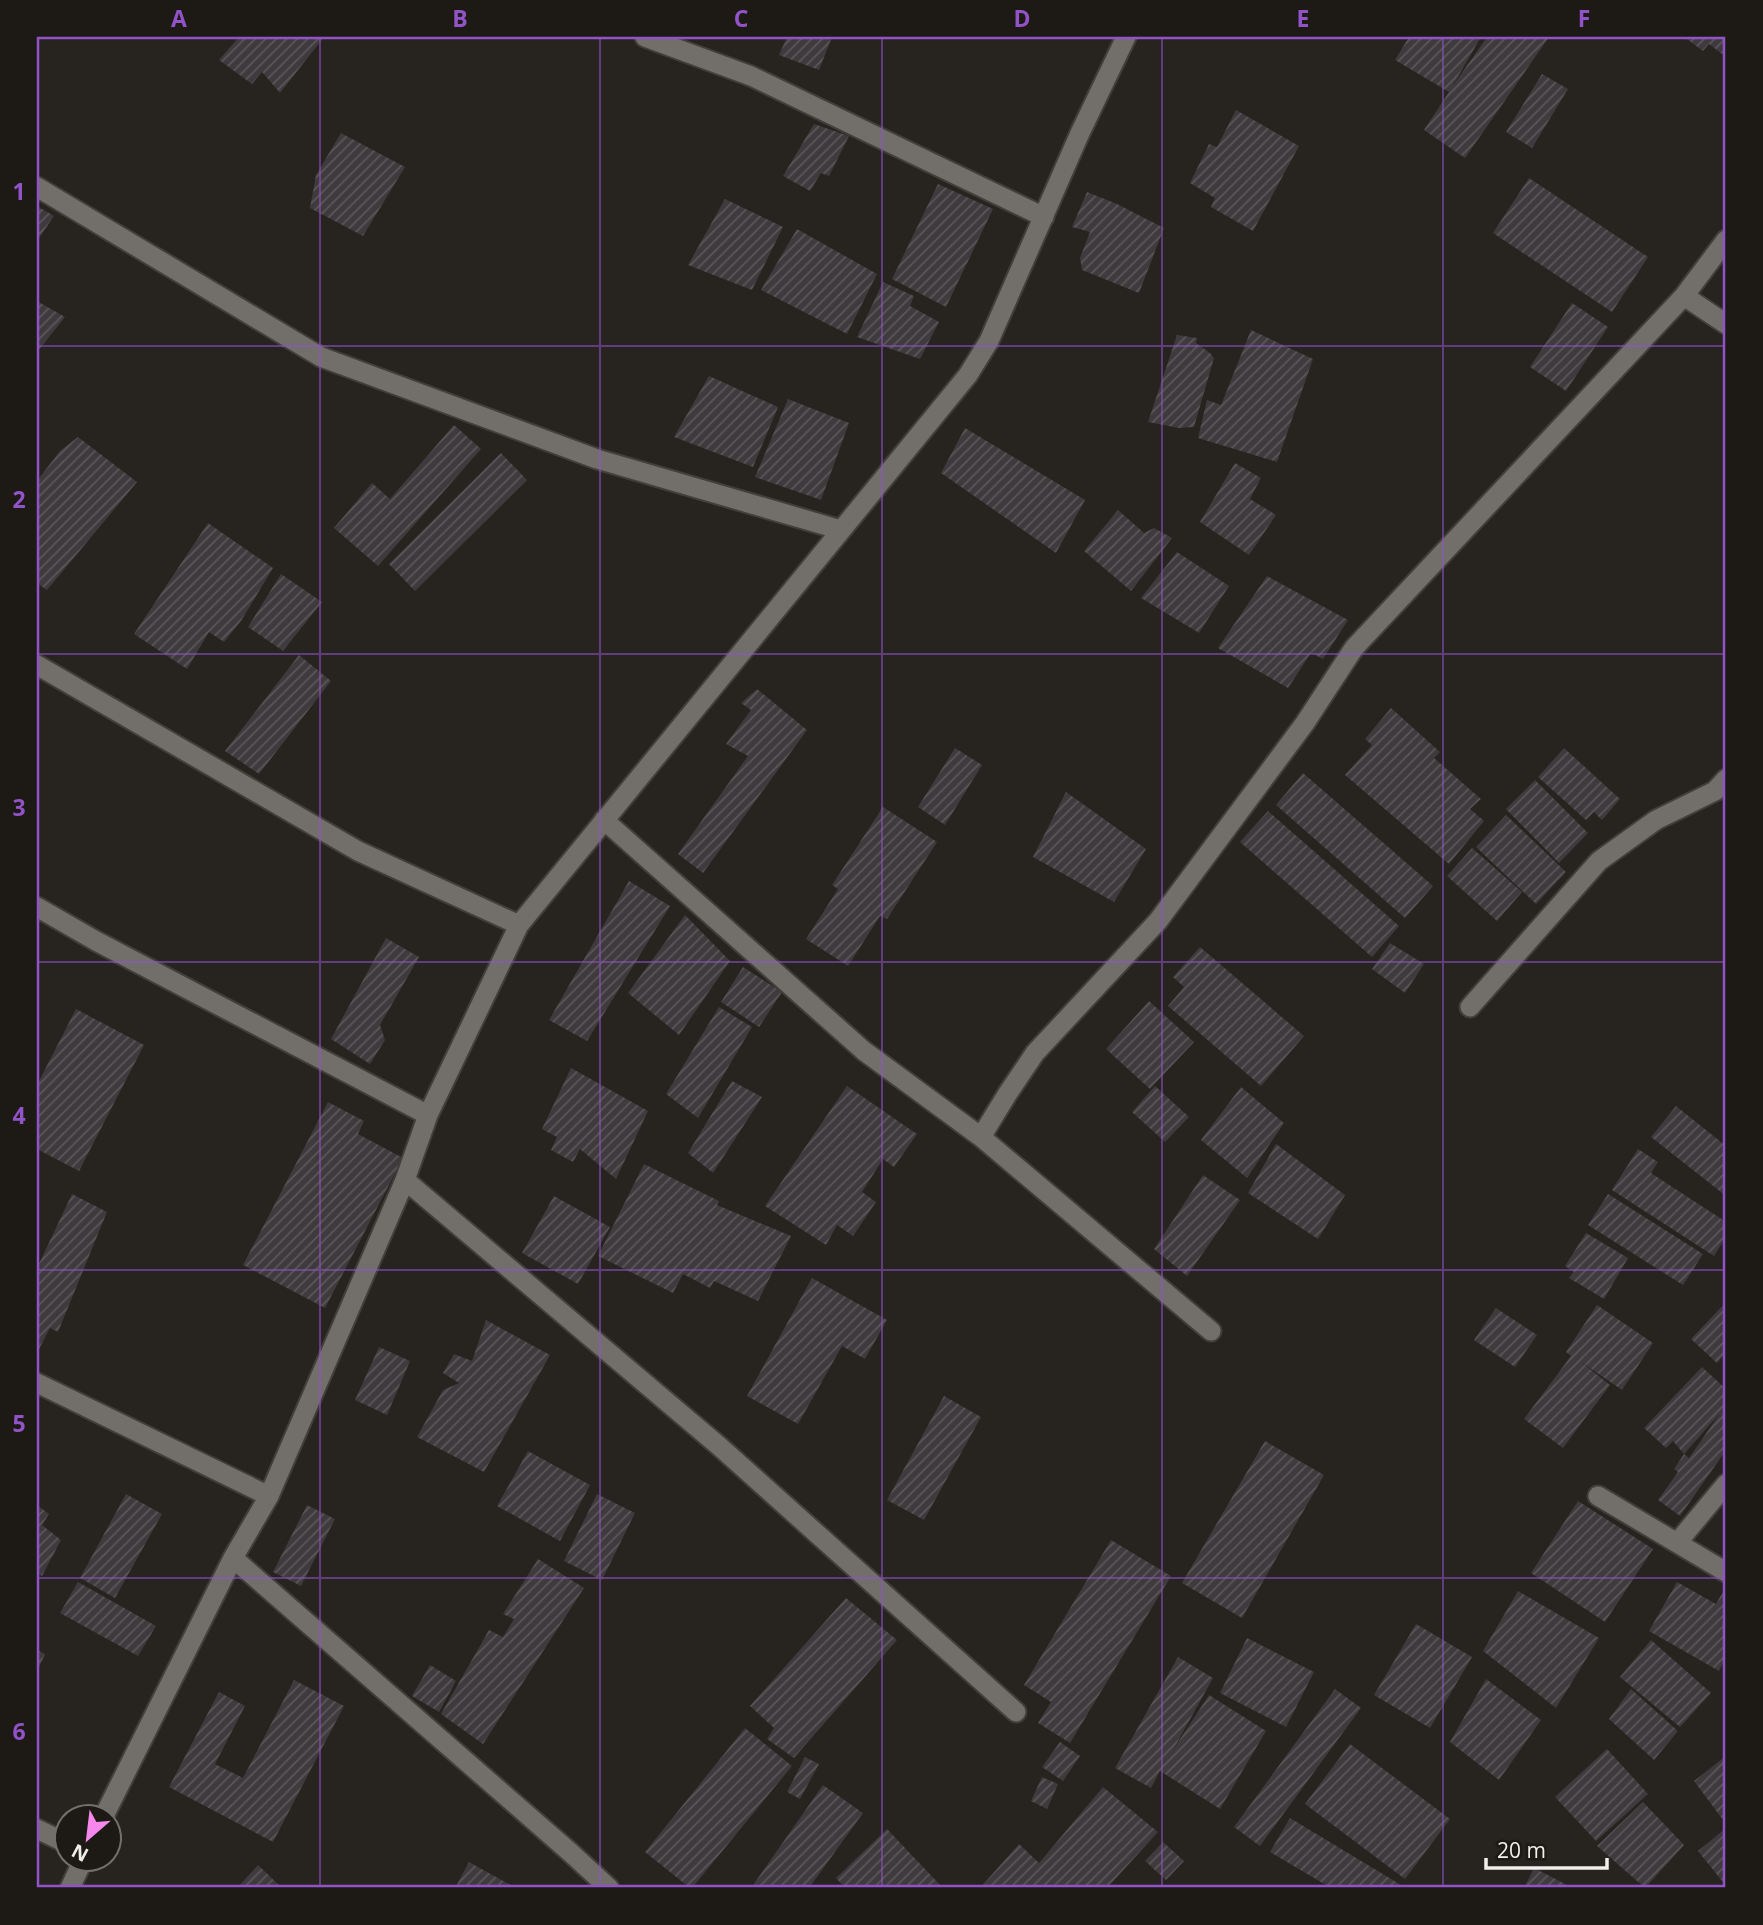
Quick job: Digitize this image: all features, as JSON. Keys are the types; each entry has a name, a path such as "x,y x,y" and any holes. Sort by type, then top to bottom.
{"street":[{"path":"645,37 751,76 1044,216"},
{"path":"111,1802 233,1558 269,1496 405,1180 428,1115 519,925 968,375 989,341 1080,133 1126,37"},
{"path":"37,187 321,357 597,458 841,530"},
{"path":"981,1137 1035,1053 1158,921 1305,723 1354,648 1684,296 1726,240"},
{"path":"1684,296 1726,324"},
{"path":"37,666 358,851 519,925"},
{"path":"1470,1007 1599,861 1656,820 1715,791 1726,779"},
{"path":"604,820 864,1051 981,1137 1212,1331"},
{"path":"37,907 96,942 428,1115"},
{"path":"405,1180 719,1446 1016,1712"},
{"path":"37,1383 269,1496"},
{"path":"1677,1543 1726,1484"},
{"path":"1598,1496 1726,1572"},
{"path":"233,1558 609,1888"},
{"path":"70,1888 77,1872"}],"building":[{"path":"239,37 324,37 280,93 262,72 252,84 219,60"},
{"path":"787,37 832,37 819,70 779,55"},
{"path":"1409,37 1481,37 1452,87 1487,37 1549,37 1465,158 1424,130 1449,92 1395,60"},
{"path":"1684,37 1726,37 1726,57 1709,44 1703,51"},
{"path":"1542,74 1568,89 1532,148 1506,132"},
{"path":"1236,110 1299,146 1253,231 1211,207 1215,198 1190,183 1209,144 1217,147"},
{"path":"814,124 849,136 829,176 821,173 810,191 783,176"},
{"path":"341,133 405,167 363,236 310,208 316,175"},
{"path":"1529,178 1648,257 1612,312 1493,233"},
{"path":"938,184 993,209 946,307 892,279"},
{"path":"1087,192 1164,228 1139,293 1082,270 1080,258 1090,232 1072,227"},
{"path":"725,199 783,227 752,290 688,265"},
{"path":"37,206 54,216 37,241"},
{"path":"797,229 877,274 847,334 761,290"},
{"path":"883,282 914,296 910,306 939,322 920,359 857,337"},
{"path":"37,301 65,317 37,352"},
{"path":"1572,303 1608,327 1566,391 1530,367"},
{"path":"1251,330 1313,359 1277,462 1198,438 1207,400 1221,405"},
{"path":"1177,335 1197,338 1196,343 1214,358 1194,427 1179,428 1148,422"},
{"path":"709,376 778,407 753,467 674,437"},
{"path":"788,399 849,423 821,500 755,477"},
{"path":"454,425 481,449 378,566 334,528 372,483 390,499"},
{"path":"965,428 1085,500 1056,553 941,473"},
{"path":"78,437 137,482 47,590 37,583 37,481 60,451"},
{"path":"501,453 527,480 415,591 389,564"},
{"path":"1235,463 1261,478 1250,499 1276,515 1249,555 1200,522"},
{"path":"1118,510 1144,533 1154,528 1172,538 1131,591 1084,551"},
{"path":"208,523 273,568 241,621 224,642 209,632 187,669 134,634"},
{"path":"1177,552 1229,586 1199,633 1141,598"},
{"path":"281,574 322,602 283,651 248,627"},
{"path":"1267,576 1348,620 1323,659 1311,653 1288,688 1218,648"},
{"path":"299,655 331,681 259,774 225,751"},
{"path":"757,689 807,730 703,873 678,854 748,756 726,744 751,710 741,703"},
{"path":"1391,708 1440,752 1434,758 1481,799 1470,809 1484,821 1449,864 1345,775 1372,745 1365,739"},
{"path":"955,748 982,765 945,825 918,807"},
{"path":"1564,748 1620,799 1602,820 1594,812 1586,820 1538,777"},
{"path":"1303,773 1433,886 1405,918 1276,805"},
{"path":"1535,780 1588,833 1559,863 1506,809"},
{"path":"1066,792 1146,849 1114,902 1033,857"},
{"path":"883,807 937,842 887,919 880,916 848,966 806,939 838,889 832,885"},
{"path":"1268,811 1399,926 1372,957 1240,842"},
{"path":"1506,815 1566,872 1536,904 1476,847"},
{"path":"1472,848 1522,892 1497,921 1447,876"},
{"path":"629,881 670,906 587,1041 549,1020"},
{"path":"685,915 730,961 679,1035 628,993"},
{"path":"386,938 419,957 380,1025 385,1040 370,1064 331,1039"},
{"path":"1390,943 1424,964 1405,993 1372,969"},
{"path":"1200,947 1304,1036 1261,1086 1168,1006 1184,987 1173,977"},
{"path":"743,967 782,992 759,1027 721,1002"},
{"path":"1149,1001 1194,1042 1150,1089 1106,1049"},
{"path":"719,1007 752,1027 698,1118 666,1094"},
{"path":"76,1009 144,1045 79,1171 37,1149 37,1085"},
{"path":"571,1068 648,1111 616,1179 580,1149 573,1162 551,1150 557,1137 542,1129"},
{"path":"732,1081 762,1097 713,1173 688,1153"},
{"path":"847,1086 917,1134 894,1167 883,1159 862,1192 876,1202 853,1236 837,1225 826,1245 765,1206"},
{"path":"1155,1086 1189,1117 1165,1142 1132,1112"},
{"path":"1241,1087 1284,1123 1247,1178 1201,1140"},
{"path":"328,1102 364,1121 358,1134 403,1158 325,1308 243,1265"},
{"path":"1676,1106 1726,1146 1726,1196 1651,1137"},
{"path":"1276,1144 1345,1195 1318,1239 1248,1193"},
{"path":"1638,1149 1658,1162 1651,1173 1726,1222 1726,1237 1714,1256 1612,1190"},
{"path":"644,1164 719,1201 717,1205 791,1236 758,1301 714,1281 710,1288 683,1274 673,1293 598,1256"},
{"path":"1203,1175 1240,1200 1187,1276 1154,1249"},
{"path":"72,1194 107,1212 58,1332 50,1328 37,1353 37,1268"},
{"path":"1608,1194 1703,1254 1683,1285 1588,1225"},
{"path":"554,1196 610,1227 578,1284 522,1253"},
{"path":"1586,1233 1628,1258 1604,1299 1569,1278 1574,1272 1565,1266"},
{"path":"812,1278 887,1320 865,1359 842,1346 798,1424 747,1396"},
{"path":"1726,1302 1726,1353 1717,1363 1691,1339"},
{"path":"1597,1305 1653,1343 1622,1390 1581,1362 1610,1385 1563,1448 1524,1419 1571,1356 1566,1352"},
{"path":"1496,1308 1537,1335 1515,1367 1474,1340"},
{"path":"486,1320 550,1355 484,1472 417,1437 443,1390 459,1383 443,1373 454,1354 472,1361"},
{"path":"379,1347 410,1361 387,1415 355,1400"},
{"path":"1702,1367 1726,1389 1726,1407 1723,1410 1726,1413 1726,1450 1680,1516 1658,1500 1678,1472 1674,1469 1684,1454 1673,1441 1666,1448 1644,1428","holes":["1721,1412 1689,1458 1684,1454"]},
{"path":"944,1396 981,1417 924,1520 887,1500"},
{"path":"1265,1441 1324,1475 1242,1618 1182,1583"},
{"path":"528,1451 590,1485 560,1541 497,1506"},
{"path":"126,1494 162,1514 115,1598 80,1578"},
{"path":"597,1494 635,1513 602,1580 564,1561"},
{"path":"1578,1501 1653,1549 1605,1622 1531,1573"},
{"path":"37,1505 49,1514 42,1525 61,1540 42,1576 37,1573"},
{"path":"307,1505 335,1519 301,1586 273,1572"},
{"path":"1111,1540 1171,1576 1070,1743 1038,1723 1051,1702 1024,1685"},
{"path":"538,1559 584,1588 483,1744 441,1714 489,1630 503,1637 514,1619 503,1614"},
{"path":"78,1582 156,1626 138,1656 60,1613"},
{"path":"1677,1582 1716,1604 1724,1590 1726,1591 1726,1657 1719,1671 1649,1631"},
{"path":"1518,1591 1599,1638 1556,1708 1483,1651"},
{"path":"846,1598 897,1640 794,1758 767,1739 774,1728 750,1706"},
{"path":"1416,1624 1472,1657 1430,1728 1374,1695"},
{"path":"1247,1638 1314,1672 1286,1727 1220,1693"},
{"path":"1651,1640 1711,1693 1680,1727 1620,1677"},
{"path":"37,1650 45,1654 37,1672"},
{"path":"1178,1657 1213,1678 1173,1750 1209,1695 1266,1731 1220,1809 1160,1771 1151,1788 1115,1768"},
{"path":"430,1665 456,1681 439,1712 412,1696"},
{"path":"1486,1679 1541,1720 1499,1780 1450,1742"},
{"path":"294,1680 344,1706 273,1842 169,1787 219,1692 245,1706 215,1764 243,1778"},
{"path":"1335,1689 1361,1708 1260,1846 1234,1827"},
{"path":"1631,1689 1678,1731 1654,1760 1609,1719"},
{"path":"745,1728 792,1766 690,1888 645,1852"},
{"path":"1060,1742 1080,1756 1063,1781 1042,1767"},
{"path":"1350,1744 1450,1819 1405,1879 1305,1804"},
{"path":"1607,1749 1648,1794 1596,1841 1555,1797"},
{"path":"1726,1756 1726,1824 1694,1781"},
{"path":"805,1757 819,1764 800,1799 787,1792"},
{"path":"1042,1777 1058,1784 1047,1809 1031,1801"},
{"path":"823,1785 863,1813 809,1888 751,1888"},
{"path":"1103,1787 1158,1832 1107,1888 980,1888 1019,1844 1039,1863"},
{"path":"1643,1802 1684,1845 1645,1888 1597,1846"},
{"path":"1290,1818 1406,1888 1331,1888 1270,1852"},
{"path":"1726,1828 1726,1886 1698,1851"},
{"path":"887,1829 943,1888 845,1888 836,1878"},
{"path":"1163,1842 1184,1861 1166,1880 1145,1861"},
{"path":"469,1862 516,1888 455,1888"},
{"path":"258,1865 282,1888 237,1888"},
{"path":"1534,1868 1573,1888 1524,1888"}]}
